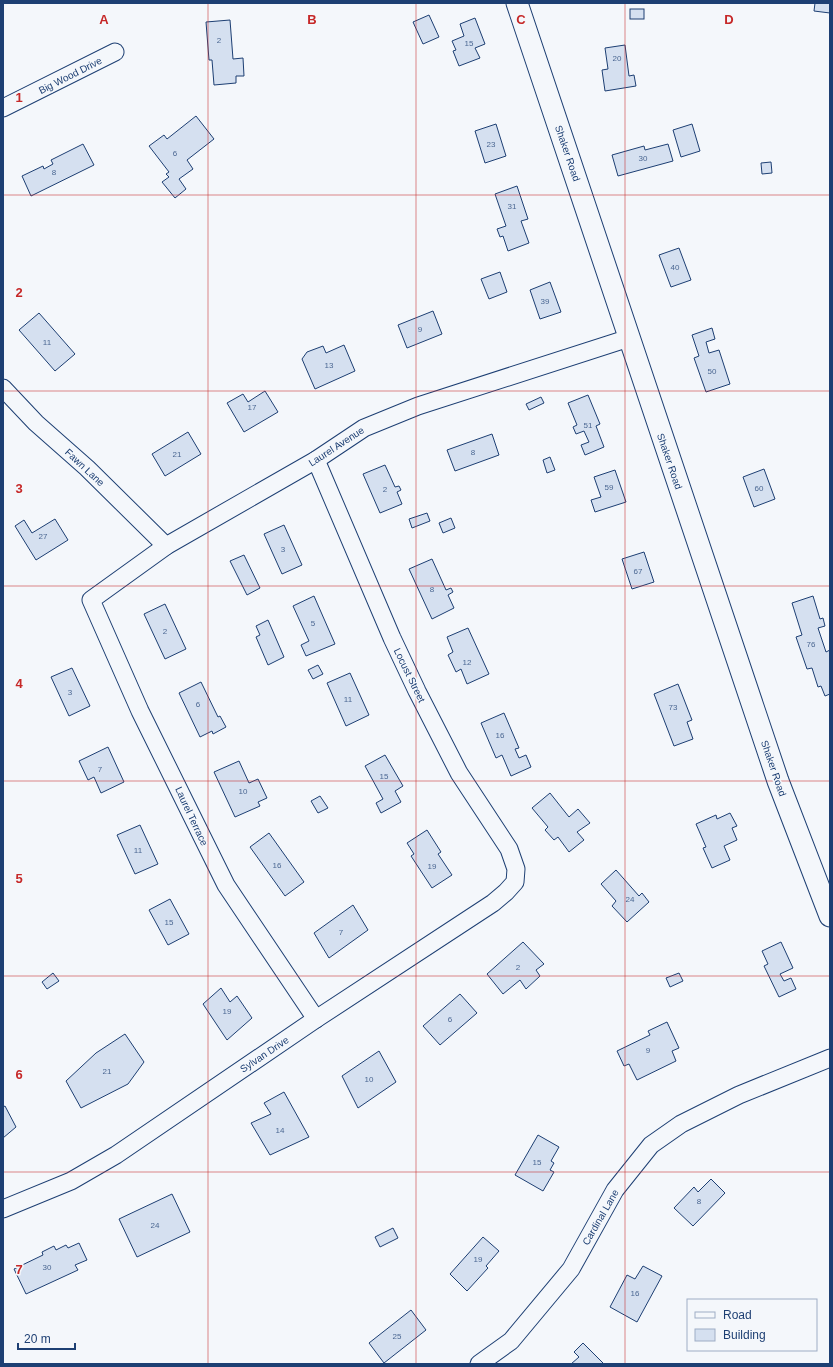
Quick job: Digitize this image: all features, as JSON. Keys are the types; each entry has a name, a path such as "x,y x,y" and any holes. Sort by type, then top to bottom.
{"street":[{"name":"Shaker Road","path":"517,3 778,781 830,916"},
{"name":"Big Wood Drive","path":"3,108 115,52"},
{"name":"Laurel Avenue","path":"91,600 166,546 316,460 364,428 418,406 629,338"},
{"name":"Fawn Lane","path":"3,388 36,423 87,468 166,546"},
{"name":"Locust Street","path":"316,460 392,638 417,691 459,773 509,849 516,869 515,882"},
{"name":"Laurel Terrace","path":"91,600 140,711 226,885 316,1019"},
{"name":"Sylvan Drive","path":"3,1209 71,1181 116,1155 316,1019 493,903 515,882"},
{"name":"Cardinal Lane","path":"479,1364 511,1340 571,1269 615,1190 651,1145 682,1124 739,1095 830,1058"}],"building":[{"path":"815,3 830,3 830,13 814,11"},
{"path":"630,9 644,9 644,19 630,19"},
{"path":"429,15 439,37 423,44 413,22"},
{"path":"475,18 485,44 475,48 480,58 459,66 453,51 456,50 452,41 464,36 460,24"},
{"path":"230,20 233,59 243,58 244,76 236,76 236,83 214,85 212,60 209,60 206,22"},
{"path":"625,45 629,76 634,75 636,86 605,91 602,70 608,69 605,48"},
{"path":"196,116 214,139 187,160 193,169 179,179 186,189 175,198 162,182 169,177 166,174 169,172 149,146 164,135 167,139"},
{"path":"496,124 506,156 485,163 475,131"},
{"path":"692,124 700,151 681,157 673,130"},
{"path":"83,144 94,165 31,196 22,176 43,166 44,169 53,164 51,160"},
{"path":"668,144 673,161 618,176 612,155 644,146 645,150"},
{"path":"771,162 772,173 762,174 761,163"},
{"path":"517,186 528,219 521,221 529,243 508,251 503,236 500,237 497,229 506,226 495,194"},
{"path":"679,248 691,280 671,287 659,255"},
{"path":"500,272 507,292 489,299 481,279"},
{"path":"550,282 561,312 540,319 530,290"},
{"path":"433,311 442,334 407,348 398,325"},
{"path":"39,313 75,354 55,371 19,330"},
{"path":"712,328 715,339 706,342 709,353 719,350 730,384 706,392 694,358 699,356 692,335"},
{"path":"344,345 355,371 315,389 302,359 307,352 323,346 326,353"},
{"path":"265,391 278,412 244,432 227,403 243,394 248,402"},
{"path":"588,395 600,424 596,426 604,447 585,455 581,445 589,442 584,431 576,434 573,427 577,425 568,403"},
{"path":"541,397 544,403 529,410 526,404"},
{"path":"188,432 201,454 165,476 152,454"},
{"path":"492,434 499,455 455,471 447,450"},
{"path":"550,457 555,470 547,473 543,460"},
{"path":"385,465 395,487 399,486 401,490 397,492 402,504 380,513 363,474"},
{"path":"764,469 775,499 754,507 743,477"},
{"path":"615,470 626,502 595,512 591,500 601,497 594,477"},
{"path":"427,513 430,521 412,528 409,519"},
{"path":"451,518 455,528 443,533 439,523"},
{"path":"55,519 68,540 36,560 15,526 24,520 32,533"},
{"path":"284,525 302,565 282,574 264,534"},
{"path":"644,552 654,582 632,589 622,559"},
{"path":"244,555 260,588 247,595 230,561"},
{"path":"432,559 446,590 451,588 453,592 448,595 454,608 432,619 409,569"},
{"path":"314,596 335,644 306,656 301,645 309,641 293,606"},
{"path":"813,596 820,619 823,618 825,626 818,628 826,652 830,650 830,694 825,696 821,686 818,687 812,668 807,669 796,637 802,635 792,603"},
{"path":"165,604 186,649 165,659 144,614"},
{"path":"268,620 284,657 268,665 256,637 260,635 256,626"},
{"path":"468,628 489,674 467,684 461,669 456,672 448,655 453,652 447,637"},
{"path":"318,665 323,674 313,679 308,670"},
{"path":"72,668 90,706 69,716 51,677"},
{"path":"350,673 369,715 346,726 327,683"},
{"path":"201,682 218,717 220,716 226,727 213,734 212,731 200,737 179,693"},
{"path":"678,684 692,720 687,722 693,739 674,746 654,694"},
{"path":"504,713 519,748 515,749 519,758 526,755 531,767 511,776 502,755 496,758 481,723"},
{"path":"108,747 124,782 101,793 94,777 88,780 79,761"},
{"path":"385,755 403,786 395,791 401,802 381,813 376,803 383,799 365,766"},
{"path":"239,761 249,783 258,779 267,798 258,802 260,806 235,817 214,772"},
{"path":"550,793 569,817 578,809 590,823 577,832 584,840 569,852 558,837 554,840 545,830 548,827 532,808"},
{"path":"320,796 328,808 318,813 311,801"},
{"path":"730,813 737,826 732,828 737,840 724,846 730,860 712,868 703,848 706,847 696,824 716,815 717,819"},
{"path":"140,825 158,864 135,874 117,835"},
{"path":"427,830 441,852 438,854 452,875 432,888 411,856 414,854 407,843"},
{"path":"269,833 304,882 285,896 250,847"},
{"path":"616,870 639,896 642,893 649,902 627,922 612,906 616,901 601,884"},
{"path":"170,899 189,934 168,945 149,910"},
{"path":"353,905 368,930 329,958 314,933"},
{"path":"523,942 544,964 536,970 540,976 526,989 520,980 503,994 487,974"},
{"path":"781,942 793,968 780,974 784,981 791,978 796,989 779,997 764,966 768,964 762,951"},
{"path":"53,973 59,981 47,989 42,982"},
{"path":"679,973 683,981 670,987 666,978"},
{"path":"221,988 230,1002 237,996 252,1018 227,1040 203,1004"},
{"path":"460,994 477,1013 440,1045 423,1026"},
{"path":"667,1022 679,1048 672,1051 676,1061 637,1080 629,1064 624,1066 617,1051 650,1035 648,1031"},
{"path":"125,1034 144,1062 128,1084 81,1108 66,1081 96,1053"},
{"path":"379,1051 396,1082 358,1108 342,1076"},
{"path":"284,1092 309,1137 270,1155 251,1123 271,1114 264,1103"},
{"path":"5,1106 16,1127 3,1138 3,1107"},
{"path":"538,1135 559,1147 551,1161 554,1163 550,1170 554,1172 543,1191 515,1175"},
{"path":"711,1179 725,1193 693,1226 674,1208 694,1187 698,1192"},
{"path":"172,1194 190,1232 137,1257 119,1219"},
{"path":"393,1228 398,1238 380,1247 375,1237"},
{"path":"483,1237 499,1251 486,1266 488,1268 467,1291 450,1274"},
{"path":"79,1243 87,1260 75,1265 78,1270 26,1294 14,1269 43,1255 42,1252 54,1246 56,1250 66,1245 68,1248"},
{"path":"643,1266 662,1276 637,1322 610,1307 627,1275 635,1279"},
{"path":"411,1310 426,1330 384,1363 369,1343"},
{"path":"583,1343 604,1364 571,1364 579,1357 574,1352"}]}
